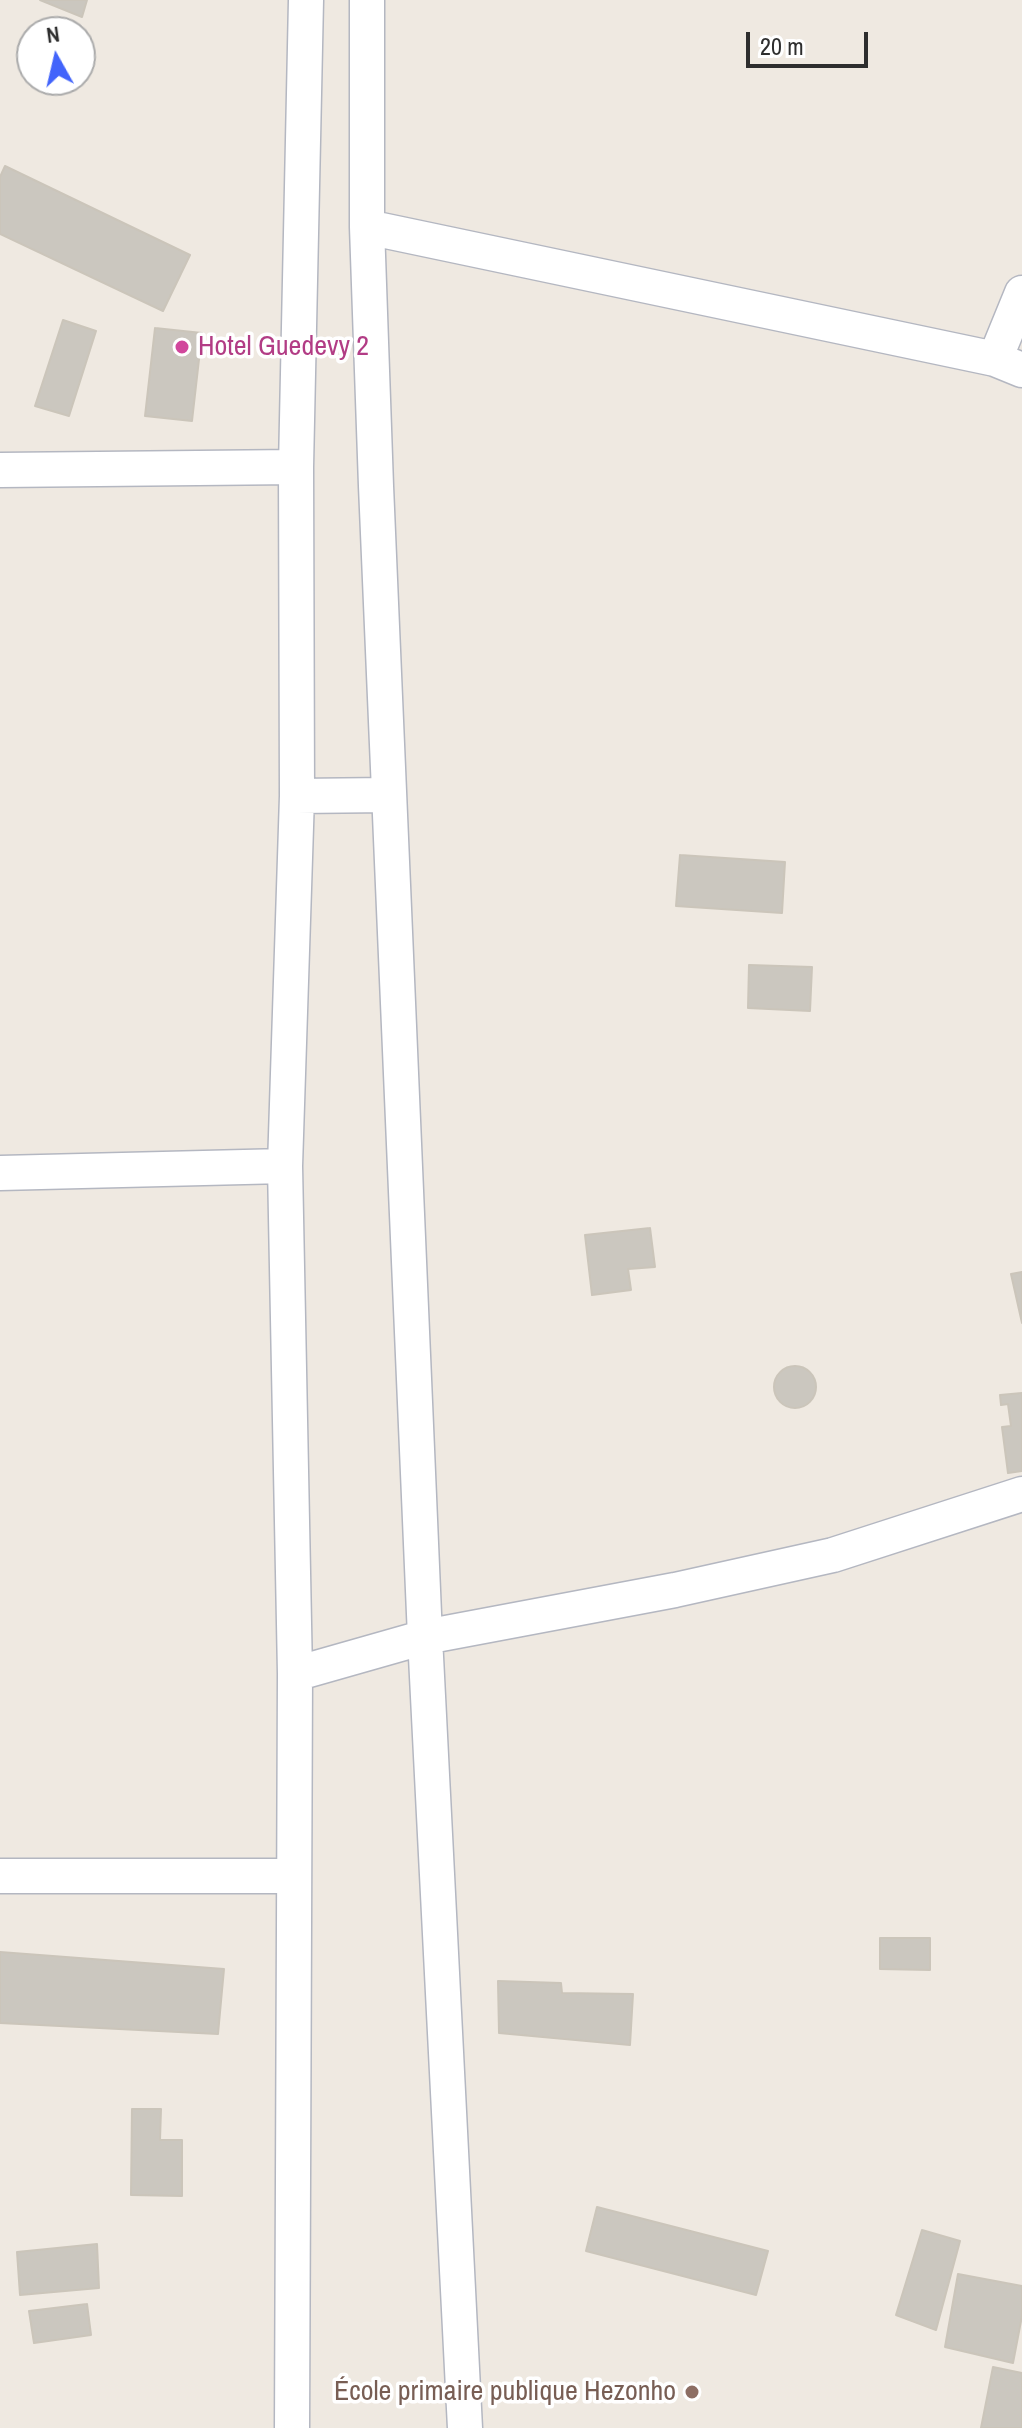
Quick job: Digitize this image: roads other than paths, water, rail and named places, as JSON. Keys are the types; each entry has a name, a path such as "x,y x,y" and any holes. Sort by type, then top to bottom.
{"street":[{"path":"292,2428 295,1674 285,1166 297,796 296,467 306,0"},
{"path":"367,0 367,227 389,795 425,1637 465,2428"},
{"path":"367,227 1009,364 1022,293"},
{"path":"0,470 296,467"},
{"path":"297,796 389,795"},
{"path":"0,1173 285,1166"},
{"path":"295,1674 425,1637 675,1590 833,1555 1022,1494"},
{"path":"0,1876 294,1876"}],"place":[{"name":"Hotel Guedevy 2","path":"182,347"},
{"name":"École primaire publique Hezonho","path":"692,2392"}]}
